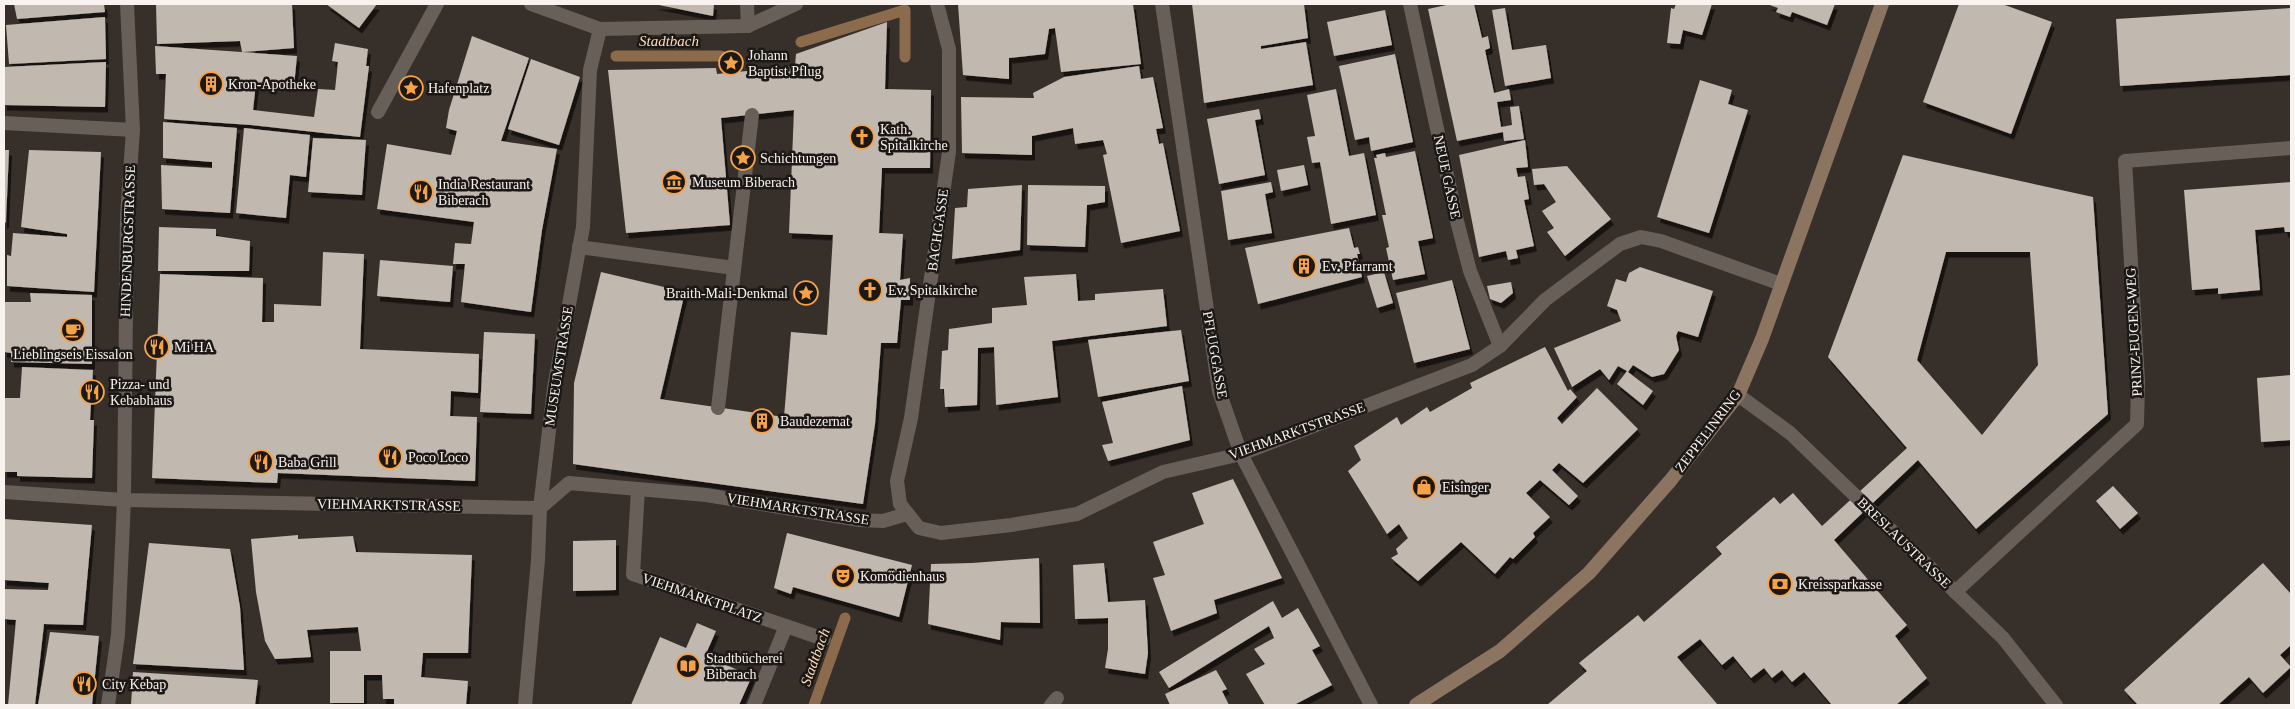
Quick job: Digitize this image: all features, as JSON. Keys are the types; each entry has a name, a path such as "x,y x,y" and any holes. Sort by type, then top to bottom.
{"main road":[{"name":"ZEPPELINRING","path":"1416,705 1500,651 1589,573 1670,481 1738,395 1782,284 1882,4"}],"street":[{"name":"HINDENBURGSTRASSE","path":"124,500 127,216 133,130 127,4"},
{"path":"378,112 437,4"},
{"path":"531,4 600,29 748,26 796,4"},
{"path":"747,4 748,26"},
{"name":"BACHGASSE","path":"907,514 900,504 897,481 911,418 949,152 949,49 937,4"},
{"name":"PFLUGGASSE","path":"1162,4 1219,391 1241,454 1371,705"},
{"name":"NEUE GASSE","path":"1410,4 1457,221 1468,262 1500,346"},
{"name":"MUSEUMSTRASSE","path":"525,705 538,560 540,508 554,388 583,227 590,70 600,29"},
{"path":"718,408 752,115"},
{"path":"4,123 133,130"},
{"name":"PRINZ-EUGEN-WEG","path":"1955,592 2137,424 2138,380 2125,161 2291,148"},
{"name":"VIEHMARKTSTRASSE","path":"4,492 124,500 540,508 569,483 706,495 860,520 883,521 907,514 919,528 941,533 1077,514 1163,472 1241,454 1472,365 1500,346 1546,300 1620,244 1641,236 1661,241 1782,284"},
{"path":"579,248 734,268"},
{"name":"BRESLAUSTRASSE","path":"1738,395 1790,433 2003,638 2056,705"},
{"name":"VIEHMARKTPLATZ","path":"638,489 633,574 824,639"},
{"path":"108,705 118,635 124,500"},
{"path":"754,705 786,626"}],"building":[{"path":"14,4 104,4 105,12 17,19"},
{"path":"156,4 292,4 294,48 242,52 240,41 157,44"},
{"path":"326,4 377,4 359,28"},
{"path":"654,4 714,4 713,16"},
{"path":"958,4 1133,4 1141,64 1061,72 1055,28 1049,29 1045,54 1009,58 1009,79 963,75"},
{"path":"1192,4 1304,4 1308,38 1261,46 1261,49 1306,42 1313,85 1204,103"},
{"path":"1451,4 1474,4 1482,38 1488,36 1490,48 1485,50 1494,93 1509,89 1511,100 1497,102 1501,127 1512,125 1510,107 1519,106 1524,139 1504,141 1503,132 1457,141 1428,9"},
{"path":"1676,4 1712,4 1702,35 1683,30 1680,44 1667,43 1671,8 1674,9"},
{"path":"1767,4 1835,4 1827,25 1792,12 1790,17 1776,12 1778,8"},
{"path":"1959,4 2002,4 2052,22 2011,134 1923,102"},
{"path":"1505,8 1512,50 1546,45 1551,78 1505,86 1492,10"},
{"path":"2291,8 2291,75 2120,86 2116,19"},
{"path":"1385,10 1392,45 1334,56 1327,22"},
{"path":"105,17 106,59 9,64 6,25"},
{"path":"887,22 885,89 931,90 930,168 882,168 879,233 903,234 900,280 910,278 910,300 901,300 897,343 881,343 875,424 863,504 573,464 574,383 601,272 685,292 660,399 784,417 791,332 827,335 833,235 789,233 794,110 721,118 730,225 626,233 608,70 716,68 717,74 795,66 796,54"},
{"path":"472,36 529,58 501,141 557,149 542,230 531,312 461,302 465,264 453,264 455,243 471,244 474,222 377,209 387,144 451,155 457,131 446,128 449,110"},
{"name":"Kron-Apotheke","path":"335,43 368,49 366,66 369,66 360,137 251,125 164,119 166,74 156,74 155,46 297,56 294,86 256,83 253,110 314,117 318,89 335,90 338,62 332,61"},
{"path":"1395,54 1413,142 1371,151 1369,137 1355,140 1339,66"},
{"path":"531,59 580,77 559,145 508,129"},
{"path":"106,62 105,107 4,105 4,67"},
{"path":"1139,66 1141,79 1153,77 1163,128 1156,129 1159,144 1163,143 1180,231 1121,243 1103,155 1107,154 1103,140 1075,144 1073,128 1032,136 1032,155 962,153 961,97 1034,98 1033,93 1064,77"},
{"path":"1700,80 1732,90 1728,104 1748,110 1709,233 1657,217"},
{"path":"1336,89 1349,156 1364,153 1376,215 1331,224 1320,162 1312,163 1307,137 1315,136 1307,95"},
{"path":"1259,109 1261,119 1255,120 1265,175 1219,184 1207,119"},
{"path":"163,122 237,128 230,213 162,209 161,165 212,168 212,162 163,158"},
{"path":"244,128 310,135 306,177 290,175 286,218 236,213"},
{"path":"313,138 366,140 362,195 308,192"},
{"path":"1525,140 1528,167 1516,168 1518,177 1525,176 1529,199 1524,200 1534,246 1516,250 1518,258 1508,260 1506,251 1479,257 1459,155"},
{"path":"4,150 9,150 6,222 4,224"},
{"path":"29,150 101,152 94,292 7,286 7,255 11,256 13,233 67,237 67,234 21,227"},
{"path":"1415,151 1433,238 1418,241 1425,274 1393,280 1386,248 1389,247 1382,215 1386,215 1374,158 1377,158 1376,155 1385,153 1386,157"},
{"path":"1903,155 2093,197 2108,414 1976,529 1918,460 1834,540 1907,625 1895,636 1927,678 1896,705 1832,705 1804,672 1792,682 1782,670 1772,678 1764,668 1751,678 1733,656 1722,665 1700,639 1677,657 1718,705 1547,705 1587,671 1579,663 1638,615 1644,622 1722,554 1716,547 1774,497 1780,504 1793,493 1822,526 1907,448 1828,357","holes":["1946,252 2030,252 2038,365 1982,435 1917,360"]},
{"path":"1304,165 1308,185 1281,191 1277,170"},
{"path":"1567,166 1611,219 1565,256 1547,232 1554,228 1542,211 1556,202 1544,184 1534,185 1532,169"},
{"path":"1271,182 1273,192 1265,194 1272,233 1228,240 1221,191"},
{"path":"2291,182 2291,232 2285,232 2284,227 2255,230 2260,290 2218,294 2218,288 2192,290 2184,190"},
{"path":"1022,185 1020,250 952,259 955,208 967,207 968,189"},
{"path":"1028,185 1105,186 1105,202 1087,205 1085,247 1027,245"},
{"path":"159,227 216,229 216,236 250,241 249,271 158,271"},
{"name":"Ev. Pfarramt","path":"1349,228 1354,248 1358,247 1360,254 1357,254 1362,277 1258,304 1245,248"},
{"path":"323,252 364,254 360,349 479,354 478,393 451,391 450,416 477,417 475,481 278,473 277,483 152,478 160,274 263,278 262,322 274,322 274,304 321,306"},
{"path":"380,260 453,266 450,302 377,296"},
{"path":"1640,267 1713,291 1698,337 1678,331 1676,336 1679,350 1664,374 1652,377 1633,365 1628,372 1653,391 1643,405 1617,384 1627,371 1618,366 1609,380 1600,369 1572,387 1554,348 1621,321 1617,310 1607,306 1616,279 1626,282 1629,273"},
{"path":"1384,272 1393,303 1377,308 1367,276"},
{"path":"1076,274 1078,301 1095,300 1095,294 1163,289 1167,326 1052,341 1058,397 996,405 994,347 978,348 977,405 945,407 944,389 940,389 942,351 948,350 949,329 992,323 992,308 1027,305 1024,277"},
{"path":"1452,280 1470,349 1414,363 1396,293"},
{"path":"1511,282 1513,293 1501,303 1490,299 1487,286"},
{"path":"30,293 92,295 92,364 11,362 11,353 4,352 4,302 31,302"},
{"path":"1181,330 1189,381 1098,397 1088,340"},
{"path":"484,332 535,334 531,414 480,412"},
{"path":"1545,347 1568,391 1570,389 1577,397 1557,418 1562,424 1597,388 1638,429 1583,483 1559,463 1552,470 1578,496 1569,505 1540,480 1526,493 1550,517 1533,533 1535,537 1513,559 1510,557 1495,574 1461,542 1418,581 1391,558 1398,554 1396,549 1408,538 1399,524 1387,534 1348,471 1361,460 1354,446 1397,417 1401,425 1427,407 1430,412 1472,388 1470,383"},
{"path":"22,367 93,370 90,420 94,420 92,478 17,476 17,472 4,472 4,398 20,398"},
{"path":"2291,375 2291,440 2261,442 2257,378"},
{"path":"1182,386 1190,440 1108,461 1102,445 1113,443 1102,402"},
{"path":"1233,479 1282,578 1214,600 1217,613 1171,631 1153,578 1165,575 1153,542 1204,524 1192,493"},
{"path":"2113,486 2138,513 2120,529 2096,501"},
{"path":"4,519 92,525 83,625 44,624 35,705 8,705 16,620 4,619 4,589 48,590 49,583 4,580"},
{"name":"Komödienhaus","path":"787,533 912,565 899,617 793,587 791,594 774,588"},
{"path":"298,535 298,539 353,536 356,552 472,555 468,653 423,653 421,677 468,681 466,705 394,705 394,699 383,699 382,675 364,675 364,703 330,703 330,651 361,651 358,627 307,630 311,657 275,659 265,641 256,592 251,539"},
{"path":"616,540 616,590 573,591 573,541"},
{"path":"149,543 230,549 240,607 244,670 133,664"},
{"path":"1039,558 1040,623 1001,622 1000,640 928,624 931,564"},
{"path":"1104,563 1108,602 1145,600 1148,653 1145,674 1105,668 1108,649 1108,618 1075,619 1073,565"},
{"path":"2263,563 2291,594 2291,645 2280,655 2291,667 2263,693 2249,677 2218,705 2138,705 2124,690"},
{"path":"1273,601 1282,618 1298,608 1320,646 1312,650 1332,685 1294,705 1265,705 1246,674 1265,664 1254,649 1274,638 1269,626 1169,688 1159,672"},
{"name":"Stadtbücherei Biberach","path":"697,623 716,631 705,656 752,676 739,705 631,705 660,637 686,648"},
{"path":"50,632 99,636 92,705 38,705"},
{"path":"1216,670 1227,689 1222,691 1229,705 1170,705 1165,694"},
{"path":"133,672 258,680 255,705 131,705"}],"waterway":[{"name":"Stadtbach","path":"801,42 905,10 905,57"},
{"name":"Stadtbach","path":"616,56 721,56"},
{"name":"Stadtbach","path":"814,705 845,618"}],"place":[{"name":"Johann Baptist Pflug","path":"731,63"},
{"name":"Kron-Apotheke","path":"211,84"},
{"name":"Hafenplatz","path":"411,88"},
{"name":"Kath. Spitalkirche","path":"862,137"},
{"name":"Schichtungen","path":"743,158"},
{"name":"Museum Biberach","path":"674,182"},
{"name":"India Restaurant Biberach","path":"421,192"},
{"name":"Ev. Pfarramt","path":"1304,266"},
{"name":"Ev. Spitalkirche","path":"870,290"},
{"name":"Braith-Mali-Denkmal","path":"806,293"},
{"name":"Lieblingseis Eissalon","path":"73,330"},
{"name":"Mi HA","path":"157,347"},
{"name":"Pizza- und Kebabhaus","path":"92,392"},
{"name":"Baudezernat","path":"762,421"},
{"name":"Poco Loco","path":"390,457"},
{"name":"Baba Grill","path":"261,462"},
{"name":"Eisinger","path":"1424,487"},
{"name":"Komödienhaus","path":"843,576"},
{"name":"Kreissparkasse","path":"1780,584"},
{"name":"Stadtbücherei Biberach","path":"688,666"},
{"name":"City Kebap","path":"84,684"}]}
